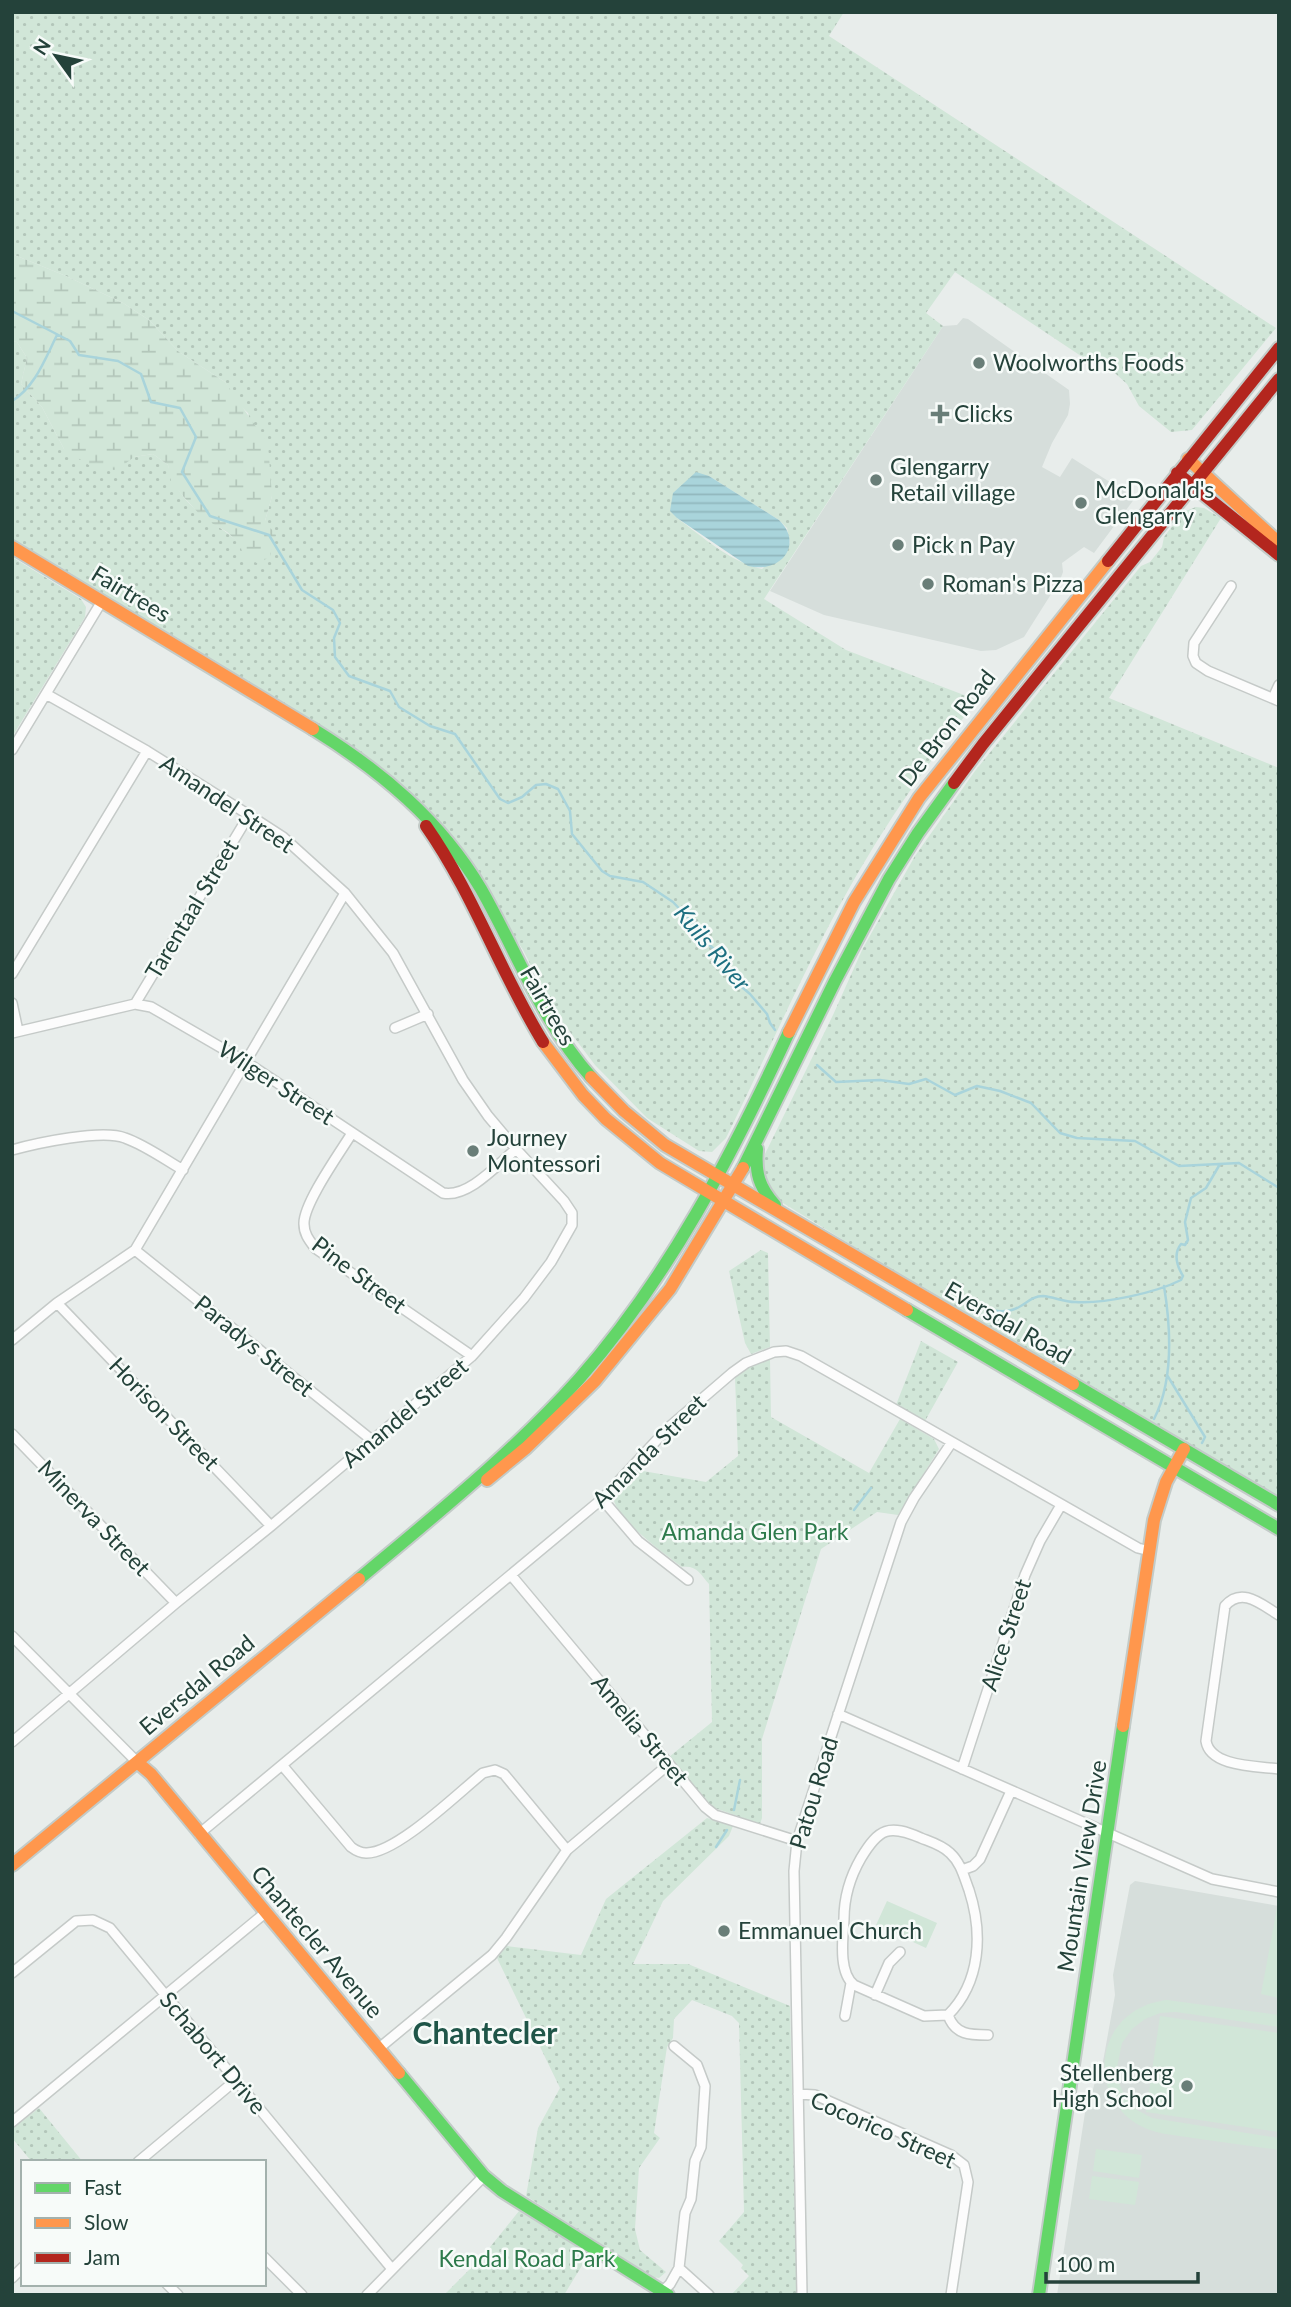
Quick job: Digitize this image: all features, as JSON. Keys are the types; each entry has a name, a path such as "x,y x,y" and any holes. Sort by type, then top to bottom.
{"street":[{"name":"De Bron Road","path":"718,1177 844,920 930,781 1279,348"},
{"name":"De Bron Road","path":"734,1186 841,969 889,879 918,832 983,744 1279,379"},
{"path":"1188,459 1279,543"},
{"path":"1177,473 1279,555"},
{"name":"Fairtrees","path":"12,547 324,736 360,760 425,813 467,866 552,1024 596,1083 638,1125 665,1145 734,1186"},
{"path":"1231,586 1194,643 1193,656 1196,663 1208,671 1276,699 1279,685"},
{"path":"12,750 102,601"},
{"name":"Amandel Street","path":"12,1742 472,1356 524,1298 551,1262 572,1225 572,1213 564,1201 516,1149 463,1080 393,953 345,893 283,837 147,751 47,694"},
{"path":"12,974 147,751"},
{"name":"Fairtrees","path":"402,795 451,862 534,1030 572,1085 622,1136 656,1161 725,1203"},
{"name":"Tarentaal Street","path":"135,1004 249,815"},
{"path":"12,1340 57,1303 135,1250 345,893"},
{"path":"12,1003 15,1032 135,1004"},
{"name":"Wilger Street","path":"135,1004 145,1004 156,1009 246,1062 437,1190 449,1194 469,1188 516,1149"},
{"path":"395,1028 428,1014"},
{"name":"Pine Street","path":"352,1133 309,1205 303,1224 306,1236 315,1248 472,1356"},
{"path":"760,1135 756,1157 757,1178 761,1189 785,1215"},
{"path":"12,1150 37,1143 116,1136 131,1140 183,1170"},
{"name":"Eversdal Road","path":"12,1865 408,1538 488,1469 558,1402 631,1313 718,1177"},
{"name":"Eversdal Road","path":"408,1538 416,1535 517,1455 595,1381 670,1289 734,1186 1279,1504"},
{"name":"Eversdal Road","path":"725,1203 1279,1529"},
{"name":"Paradys Street","path":"135,1250 373,1441"},
{"name":"Horison Street","path":"57,1303 271,1526"},
{"name":"Amanda Street","path":"200,1834 602,1499 668,1428 702,1397 746,1363 774,1352 786,1351 801,1356 1061,1505 1138,1548 1150,1551"},
{"name":"Minerva Street","path":"12,1434 176,1602"},
{"name":"Patou Road","path":"802,2295 794,1871 797,1842 901,1522 952,1442"},
{"name":"Mountain View Drive","path":"1039,2295 1154,1520 1166,1482 1184,1449"},
{"path":"602,1499 638,1541 688,1580"},
{"name":"Alice Street","path":"962,1769 1025,1575 1040,1541 1061,1505"},
{"name":"Amelia Street","path":"511,1576 711,1813 797,1842"},
{"path":"1279,1615 1243,1596 1235,1598 1225,1606 1206,1741 1208,1750 1218,1759 1279,1769"},
{"path":"12,1636 137,1762"},
{"path":"838,1714 1212,1879 1279,1892"},
{"name":"Chantecler Avenue","path":"137,1762 151,1774 484,2176 502,2191 663,2294"},
{"path":"282,1765 351,1847 362,1852 378,1851 397,1842 483,1773 491,1770 507,1777 567,1850"},
{"path":"378,2049 492,1955 567,1850 669,1765"},
{"path":"962,1870 980,1859 1011,1791"},
{"path":"892,1829 908,1832 946,1850 962,1870 974,1906 979,1939 968,1983 960,2000 948,2015 924,2016 851,1983 845,1973 844,1903 847,1887 857,1865 876,1837 892,1829"},
{"path":"12,2122 265,1913"},
{"name":"Schabort Drive","path":"12,1973 71,1924 81,1920 93,1920 110,1928 393,2269"},
{"path":"875,1995 889,1963 900,1952"},
{"path":"845,2015 851,1983"},
{"path":"948,2015 954,2027 962,2033 988,2035"},
{"path":"663,2294 679,2268 685,2213 691,2199 695,2161 701,2147 705,2086 697,2065 674,2046"},
{"path":"140,2160 236,2080"},
{"name":"Cocorico Street","path":"798,2094 815,2095 951,2155 964,2165 968,2182 951,2295"},
{"path":"367,2295 484,2176"},
{"path":"266,2259 302,2295"},
{"path":"679,2268 709,2295"}],"shaded area":[{"path":"963,318 1069,390 1068,415 1042,467 1060,477 1072,458 1135,498 1094,553 1084,547 1062,563 1060,580 1024,637 996,650 981,651 824,615 770,591 943,326 957,325"},
{"name":"Stellenberg High School","path":"1135,1881 1279,1906 1279,2295 1057,2295 1088,2093 1092,2093 1096,2078 1100,2078 1115,1995 1113,1975 1130,1885"}],"green space":[{"path":"12,12 844,12 829,36 1276,328 1192,430 1171,432 1139,406 1127,384 1106,365 1081,356 955,272 926,313 943,326 764,599 846,650 977,700 915,784 859,871 807,970 726,1138 712,1152 699,1151 647,1118 595,1065 555,1012 523,950 440,823 392,776 319,724 12,539 12,341 17,342 27,358 21,384 42,407 64,449 134,457 153,454 168,465 179,491 188,502 241,544 265,521 272,496 248,413 237,403 225,382 179,352 149,320 123,303 12,254","holes":["709,476 779,520 787,528 790,543 762,569 728,555 677,518"]},
{"path":"12,254 123,303 149,320 179,352 225,382 268,444 272,496 265,521 276,535 270,556 259,564 243,556 240,544 227,532 203,518 171,481 168,465 153,454 134,457 117,470 95,469 64,449 42,407 21,384 27,358 17,342 12,341"},
{"path":"1196,507 1204,508 1221,518 1109,698 1279,768 1279,1498 770,1195 762,1175 765,1154 863,948 915,856 975,771 1141,566 1150,562 1162,547 1164,537 1183,512"},
{"path":"12,557 81,599 86,607 85,617 12,737"},
{"path":"761,1250 768,1253 770,1347 751,1354 745,1343 729,1271"},
{"path":"921,1341 958,1362 925,1421 896,1405"},
{"name":"Amanda Glen Park","path":"770,1359 771,1417 869,1473 900,1419 934,1439 939,1449 898,1515 877,1512 821,1549 762,1739 760,1824 712,1807 669,1757 712,1722 709,1584 698,1571 691,1567 682,1567 631,1525 622,1515 613,1496 638,1467 643,1471 706,1482 738,1456 735,1377 753,1365"},
{"path":"707,1818 733,1826 729,1836 663,1901 633,1964 688,1964 790,2006 797,2295 731,2295 749,2276 741,2268 743,2265 719,2241 744,2212 739,2023 732,2016 692,2000 674,2019 673,2038 667,2047 654,2133 660,2138 639,2168 635,2229 640,2250 666,2272 659,2278 653,2277 526,2196 538,2128 560,2088 497,1958 506,1946 581,1955 606,1899"},
{"path":"887,1901 937,1923 926,1948 876,1925"},
{"path":"1277,1908 1279,1909 1279,1998 1261,1994"},
{"path":"1167,2000 1279,2015 1279,2027 1176,2012 1160,2013 1145,2019 1132,2029 1122,2043 1117,2067 1119,2083 1126,2098 1137,2110 1152,2118 1279,2138 1279,2150 1157,2132 1133,2122 1116,2104 1104,2068 1105,2055 1113,2033 1125,2019 1140,2008"},
{"path":"1160,2016 1279,2033 1279,2132 1146,2112"},
{"path":"39,2108 81,2160 30,2160 12,2138 12,2129"},
{"path":"1096,2149 1142,2155 1139,2178 1093,2171"},
{"path":"1092,2176 1139,2182 1135,2205 1089,2199"},
{"name":"Kendal Road Park","path":"519,2211 589,2254 564,2295 444,2295 482,2257"}],"water":[{"path":"696,472 709,476 779,520 786,529 789,547 779,561 770,566 748,566 670,511 673,493"}],"waterway":[{"name":"Kuils River","path":"12,311 70,341 79,355 118,361 141,374 151,402 180,408 196,437 182,472 210,516 269,535 302,590 333,610 340,623 334,638 335,657 349,676 390,691 399,707 430,726 455,734 500,799 508,803 522,797 536,785 546,784 558,789 570,811 572,834 602,871 610,876 643,882 673,902 690,920 703,940 723,956 736,982 767,1014 775,1030"},
{"path":"12,401 33,380 57,335"},
{"name":"Kuils River","path":"817,1065 836,1082 880,1080 909,1084 926,1079 955,1095 977,1086 1000,1091 1031,1103 1060,1133 1077,1138 1135,1141 1179,1166 1239,1163 1279,1188"},
{"path":"959,1302 962,1297 982,1307 1004,1311 1012,1310 1039,1296 1071,1302 1100,1301 1144,1293 1181,1280 1183,1276 1177,1256 1181,1244 1185,1245 1188,1240 1185,1222 1191,1198 1206,1188 1220,1164"},
{"path":"1154,1419 1168,1371 1168,1319 1164,1286"},
{"path":"1167,1375 1205,1437 1202,1443"},
{"path":"854,1510 871,1488"},
{"path":"734,1810 740,1780"},
{"path":"716,1847 727,1830"}],"traffic: fast":[{"path":"313,729 385,780 428,819 447,841 481,889 558,1033 591,1077"},
{"path":"743,1168 835,981 889,879 954,783"},
{"path":"359,1579 527,1433 612,1340 670,1257 696,1213 745,1124 789,1032"},
{"path":"757,1149 759,1179 775,1205"},
{"path":"907,1310 1279,1529"},
{"path":"1073,1384 1279,1505"},
{"path":"1039,2295 1123,1726"},
{"path":"399,2073 484,2176 502,2191 668,2295"}],"traffic: slow":[{"path":"1188,459 1279,543"},
{"path":"12,547 313,729"},
{"path":"789,1032 854,902 919,798 1108,561"},
{"path":"543,1042 583,1095 606,1119 660,1163 907,1310"},
{"path":"591,1077 624,1111 665,1145 1073,1384"},
{"path":"487,1480 526,1448 595,1381 670,1289 743,1168"},
{"path":"1123,1726 1154,1520 1166,1482 1184,1449"},
{"path":"12,1865 359,1579"},
{"path":"137,1762 151,1774 399,2073"}],"traffic: jam":[{"path":"1108,561 1279,348"},
{"path":"954,783 1279,379"},
{"path":"1177,473 1279,555"},
{"path":"426,826 458,878 543,1042"}],"place":[{"name":"Woolworths Foods","path":"979,363"},
{"name":"Clicks","path":"940,414"},
{"name":"Glengarry Retail village","path":"876,480"},
{"name":"McDonald's Glengarry","path":"1081,503"},
{"name":"Pick n Pay","path":"898,545"},
{"name":"Roman's Pizza","path":"928,584"},
{"name":"Journey Montessori","path":"473,1151"},
{"name":"Emmanuel Church","path":"724,1931"},
{"name":"Stellenberg High School","path":"1187,2086"}],"district":[{"name":"Chantecler","path":"485,2034"}]}
